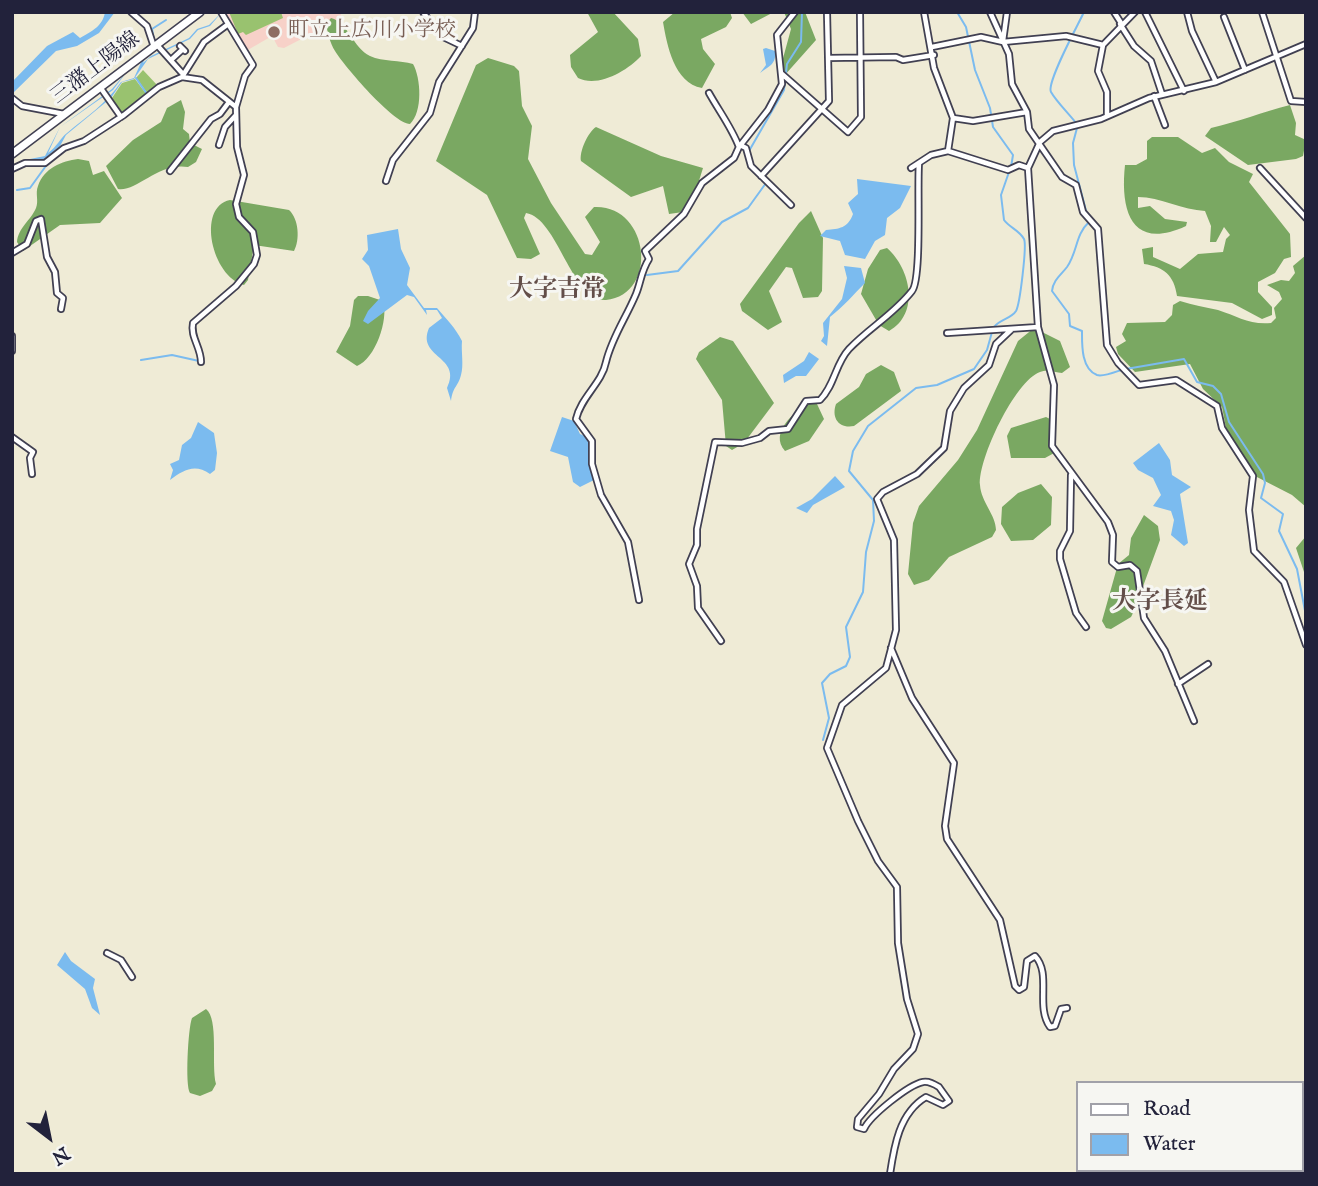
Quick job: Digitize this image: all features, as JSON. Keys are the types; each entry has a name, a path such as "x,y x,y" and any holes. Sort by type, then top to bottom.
{"main road":[{"name":"三潴上陽線","path":"12,154 158,47 200,12"}],"street":[{"path":"131,12 147,26 158,47 182,75 202,80 236,113"},
{"path":"201,362 200,349 193,337 193,323 236,286 254,264 257,255 253,232 236,211 244,175 237,147 236,113 245,76 253,65 221,12"},
{"path":"423,12 441,36 462,46"},
{"path":"386,181 393,160 421,127 429,113 439,82 473,28 475,12"},
{"path":"639,600 628,542 601,495 592,464 592,441 576,419 580,404 606,364 610,344 636,295 642,269 649,259 645,251 684,214 702,183 734,158 782,84 777,35 795,12"},
{"path":"761,176 829,101 827,12"},
{"path":"782,74 848,132 861,117 860,12"},
{"path":"924,12 934,55 934,68 953,118 948,151"},
{"path":"990,12 1009,54 1012,84 1027,112 1030,129 1062,177 1076,185 1089,218 1098,229 1108,324 1106,339 1112,355 1139,385 1176,380 1217,406 1222,428 1253,476 1250,510 1254,551 1284,582 1306,645"},
{"path":"1003,42 1007,12"},
{"path":"1114,12 1134,46 1151,61 1162,94"},
{"path":"1107,116 1107,92 1098,71 1103,45 1135,12"},
{"path":"1145,12 1184,91"},
{"path":"1187,12 1192,31 1216,82"},
{"path":"1262,12 1291,101 1306,102"},
{"path":"1224,17 1245,70"},
{"path":"12,169 25,163 45,163 64,148 84,141 121,117 159,87 182,75 204,42 227,25"},
{"path":"1219,28 1227,25"},
{"path":"932,47 981,37 1003,42 1066,36 1103,45"},
{"path":"1194,722 1165,650 1144,618 1137,570 1130,565 1118,567 1112,562 1111,527 1052,446 1054,386 1038,327 1028,168 1040,142 1063,127 1107,116 1154,96 1216,82 1306,44"},
{"path":"171,60 182,49"},
{"path":"828,58 896,57 903,60 934,55"},
{"path":"100,87 121,117"},
{"path":"709,93 722,119 741,147 746,148 751,166 791,205"},
{"path":"1154,96 1165,125"},
{"path":"12,97 22,106 62,119"},
{"path":"170,171 211,119 228,104"},
{"path":"953,118 973,121 1027,112"},
{"path":"219,145 225,127 236,113"},
{"path":"911,168 931,155 948,151 1008,170 1019,166 1028,168"},
{"path":"721,641 698,608 697,586 689,564 697,545 696,529 715,442 733,444 760,438 769,431 788,429 805,403 820,400 827,393 848,349 891,315 913,291 918,281 916,262 919,163"},
{"path":"1260,168 1306,218"},
{"path":"12,253 27,244 36,220 41,219 47,257 55,272 58,294 62,298 61,309"},
{"path":"947,333 1038,327"},
{"path":"890,1174 894,1141 918,1103 926,1097 943,1105 949,1101 939,1087 922,1082 909,1088 873,1116 864,1129 857,1127 858,1119 879,1094 894,1069 913,1049 918,1034 907,999 898,943 895,910 897,887 878,861 827,748 842,705 883,672 896,631 893,615 897,599 896,552 892,534 877,499 883,492 917,474 944,448 950,411 964,388 989,365 996,345 1012,329"},
{"path":"12,336 12,351"},
{"path":"12,436 33,452 30,458 32,474"},
{"path":"1071,475 1070,531 1060,551 1060,559 1076,613 1086,627"},
{"path":"891,647 912,698 954,763 945,826 947,839 1000,920 1015,986 1019,990 1024,987 1027,961 1035,956 1041,966 1042,1004 1050,1027 1055,1026 1061,1009 1067,1008"},
{"path":"1178,684 1208,664"},
{"path":"107,953 121,960 132,977"}],"shaded area":[{"name":"町立上広川小学校","path":"222,12 340,12 342,18 284,48 278,47 272,36 246,51"}],"green space":[{"path":"229,12 281,12 283,18 246,35 243,32 238,34"},
{"path":"587,12 613,12 638,39 641,56 612,76 594,81 578,78 571,67 570,55 598,32"},
{"path":"675,12 730,12 732,18 726,27 701,39 703,49 715,64 702,88 685,79 678,71 670,52 663,22"},
{"path":"742,12 774,12 751,24"},
{"path":"784,12 805,12 816,40 784,76 779,73 791,29"},
{"path":"331,18 342,24 359,47 370,56 413,64 418,78 419,103 410,124 382,105 340,58 332,45 326,24"},
{"path":"488,58 514,66 519,71 522,106 532,126 528,159 551,203 585,254 592,255 600,242 585,217 594,207 613,210 627,219 636,234 641,250 640,267 635,283 623,294 606,300 594,297 574,275 547,229 537,218 526,213 524,218 540,254 531,259 517,258 487,195 436,161 476,65"},
{"path":"143,70 158,86 148,94 136,78"},
{"path":"135,79 147,95 121,113 112,98 122,83"},
{"path":"181,100 185,112 183,129 189,134 190,143 202,149 196,162 188,167 167,169 133,186 118,189 106,166 133,140 161,122 167,108"},
{"path":"1290,105 1296,123 1295,135 1306,140 1303,156 1296,159 1248,165 1205,136 1211,128"},
{"path":"596,127 661,156 703,168 693,200 683,212 669,214 663,186 631,197 581,161 585,142"},
{"path":"1152,137 1178,137 1202,153 1215,148 1229,162 1253,174 1249,182 1290,234 1291,257 1284,259 1275,273 1258,282 1258,292 1272,307 1272,315 1262,319 1232,303 1177,296 1167,273 1144,264 1142,249 1153,247 1153,257 1180,269 1198,254 1223,252 1226,239 1230,235 1224,227 1216,242 1210,242 1211,226 1205,211 1146,198 1138,197 1138,208 1150,206 1165,219 1187,222 1186,226 1153,234 1142,230 1133,222 1125,198 1125,165 1136,165 1147,159 1147,141"},
{"path":"78,159 89,161 93,175 104,171 122,198 100,223 60,225 23,251 17,242 18,237 36,208 37,189 41,180 54,166"},
{"path":"230,200 289,210 298,230 294,251 254,245 248,280 244,285 233,279 224,269 212,242 213,215 220,205"},
{"path":"811,211 823,238 822,291 818,297 803,298 792,268 786,267 769,291 782,322 768,330 742,311 740,304 799,223"},
{"path":"887,248 902,267 909,291 905,314 889,331 879,325 861,294 868,269 880,250"},
{"path":"1306,255 1306,507 1292,495 1255,476 1226,428 1222,407 1203,389 1190,364 1135,372 1118,354 1116,347 1126,341 1122,334 1127,323 1165,322 1172,315 1173,305 1180,301 1250,321 1271,323 1276,318 1274,308 1282,299 1279,292 1267,285 1281,280 1289,281 1295,273 1293,266"},
{"path":"358,296 383,301 384,318 379,338 370,356 357,366 336,352 350,326 354,300"},
{"path":"1034,328 1060,341 1070,367 1062,373 1043,371 1030,378 1000,422 985,458 980,485 996,530 992,537 949,557 929,580 914,585 908,574 913,523 919,506 958,460 977,430 1018,341"},
{"path":"720,337 733,341 774,403 744,443 732,450 726,446 722,400 696,359 699,352"},
{"path":"881,365 894,372 901,391 854,426 840,424 835,414 836,404 859,387 866,374"},
{"path":"808,401 817,404 824,419 809,441 785,451 780,437 782,430"},
{"path":"1046,417 1052,420 1056,452 1045,458 1011,458 1007,436 1011,428"},
{"path":"1041,484 1052,497 1051,525 1033,540 1011,541 1001,524 1002,507 1018,493"},
{"path":"1144,515 1158,526 1160,540 1131,617 1111,629 1106,628 1102,621 1118,564 1129,555 1131,538"},
{"path":"1306,536 1306,578 1296,548"},
{"path":"206,1009 210,1014 214,1032 216,1084 212,1091 200,1096 190,1093 188,1088 188,1044 192,1018"}],"water":[{"path":"105,12 115,12 99,33 77,46 56,51 12,94 12,82 47,46 73,32 80,38 99,25"},
{"path":"204,12 146,56 143,63 151,56 189,38 197,29 209,25 222,12 210,26 198,30 190,39 148,59 134,79 122,82 111,98 66,135 60,146 44,159 12,168 25,160 45,156 60,127 48,153 65,135 103,103 121,82 134,78 144,56"},
{"path":"763,49 775,51 775,59 760,73 766,65"},
{"path":"129,69 113,90 60,127 112,89"},
{"path":"857,179 911,186 900,208 887,218 885,235 875,241 865,259 845,255 840,241 820,236 826,230 842,227 851,219 853,214 848,203 858,194"},
{"path":"398,229 401,249 410,268 407,285 424,308 437,308 462,341 462,371 451,401 447,388 449,369 433,352 427,338 429,328 442,318 437,310 426,310 427,315 414,297 407,295 368,324 363,321 380,298 369,266 362,259 368,250 367,235"},
{"path":"844,266 861,268 865,283 830,317 827,346 821,341 824,336 823,323 842,299 847,278"},
{"path":"809,352 819,359 806,376 796,376 784,383 783,375 804,361"},
{"path":"562,417 574,421 580,434 589,438 591,449 588,460 594,480 580,487 573,482 568,457 550,451"},
{"path":"198,422 214,433 217,453 215,470 210,474 199,469 189,469 170,480 173,470 170,464 179,460 182,445 191,438"},
{"path":"1159,443 1170,460 1172,475 1191,487 1180,494 1188,543 1184,546 1171,535 1174,520 1171,511 1153,506 1161,495 1153,478 1138,470 1133,463"},
{"path":"835,476 845,487 813,505 807,513 796,508 812,499"},
{"path":"65,952 71,961 95,979 93,988 100,1015 92,1008 85,989 57,965"}],"waterway":[{"path":"749,151 784,90 787,64 801,42 802,12"},
{"path":"957,12 966,27 975,70 990,108 993,127 1013,155 1011,167"},
{"path":"1076,123 1053,96 1051,87 1084,12"},
{"path":"154,41 152,29 166,20"},
{"path":"136,78 147,94"},
{"path":"93,132 117,117"},
{"path":"1077,128 1073,143 1074,165 1089,222 1081,232 1071,261 1052,291 1069,314 1070,326 1082,331 1085,362 1092,372 1102,375 1121,370"},
{"path":"17,190 30,188 48,163"},
{"path":"994,327 1016,311 1024,263 1024,239 1004,220 1001,195 1009,172"},
{"path":"647,275 678,271 722,222 748,208 766,183"},
{"path":"823,740 829,718 822,683 830,674 846,666 850,657 846,627 863,592 866,552 874,521 873,500 849,471 853,451 868,426 916,388 937,385 974,369 987,350 992,332"},
{"path":"141,360 172,355 199,361"},
{"path":"1126,369 1184,359 1197,382 1213,386 1221,394 1229,422 1263,474 1265,483 1261,498 1283,514 1279,531 1297,569 1306,616"}],"place":[{"name":"町立上広川小学校","path":"274,32"}],"district":[{"name":"大字吉常","path":"557,291"},
{"name":"大字長延","path":"1160,603"}]}
